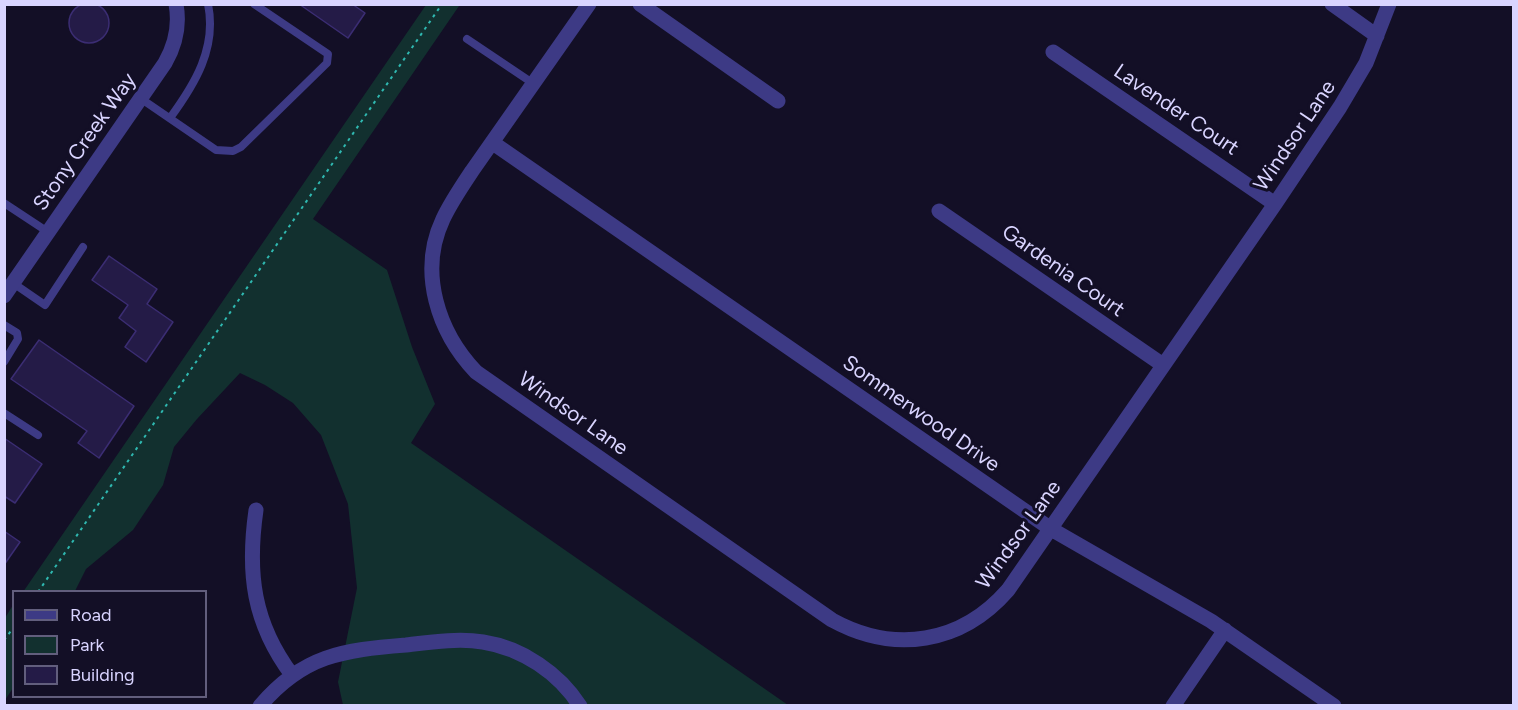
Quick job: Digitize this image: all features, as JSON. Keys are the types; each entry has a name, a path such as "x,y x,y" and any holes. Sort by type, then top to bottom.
{"street":[{"name":"Stony Creek Way","path":"9,289 172,51 177,28 176,4"},
{"name":"Windsor Lane","path":"589,4 453,199 442,220 432,258 431,278 444,326 456,348 476,372 832,620 853,630 885,638 920,639 950,631 997,603 1051,529 1275,204 1360,76 1389,4"},
{"path":"640,4 778,101"},
{"path":"1332,4 1377,36"},
{"name":"Lavender Court","path":"1053,52 1275,204"},
{"name":"Sommerwood Drive","path":"493,143 1051,529 1225,630 1334,705"},
{"name":"Gardenia Court","path":"939,211 1163,365"},
{"path":"256,510 252,541 252,577 256,602 270,642 292,675"},
{"path":"1173,705 1225,630"},
{"path":"260,705 292,675 312,663 346,651 421,643 484,642 519,653 534,661 562,684 580,705"}],"lane":[{"path":"170,118 190,90 204,63 209,41 208,4"},
{"path":"140,98 216,150 233,152 241,147 327,63 328,54 254,4"},
{"path":"467,39 534,84"},
{"path":"4,203 48,232"},
{"path":"9,289 45,305 83,248"},
{"path":"4,325 17,333 18,339 4,362"},
{"path":"4,413 38,435"}],"path":[{"path":"39,590 442,4"}],"green space":[{"path":"426,5 459,6 313,219 387,270 412,347 435,404 411,443 788,705 343,705 338,682 357,588 348,504 321,435 293,403 265,385 240,373 174,447 163,485 133,530 86,569 76,590 24,590"},
{"path":"12,607 12,690 5,700 5,618"}],"building":[{"path":"89,3 103,9 109,23 103,37 89,43 75,37 69,23 75,9"},
{"path":"299,4 352,4 365,13 348,38"},
{"path":"109,256 157,289 147,304 173,322 146,362 125,347 136,331 119,318 128,305 92,280"},
{"path":"39,340 134,406 99,458 78,443 87,431 11,379"},
{"path":"4,438 42,464 15,503 4,496"},
{"path":"4,531 20,542 4,565"}]}
